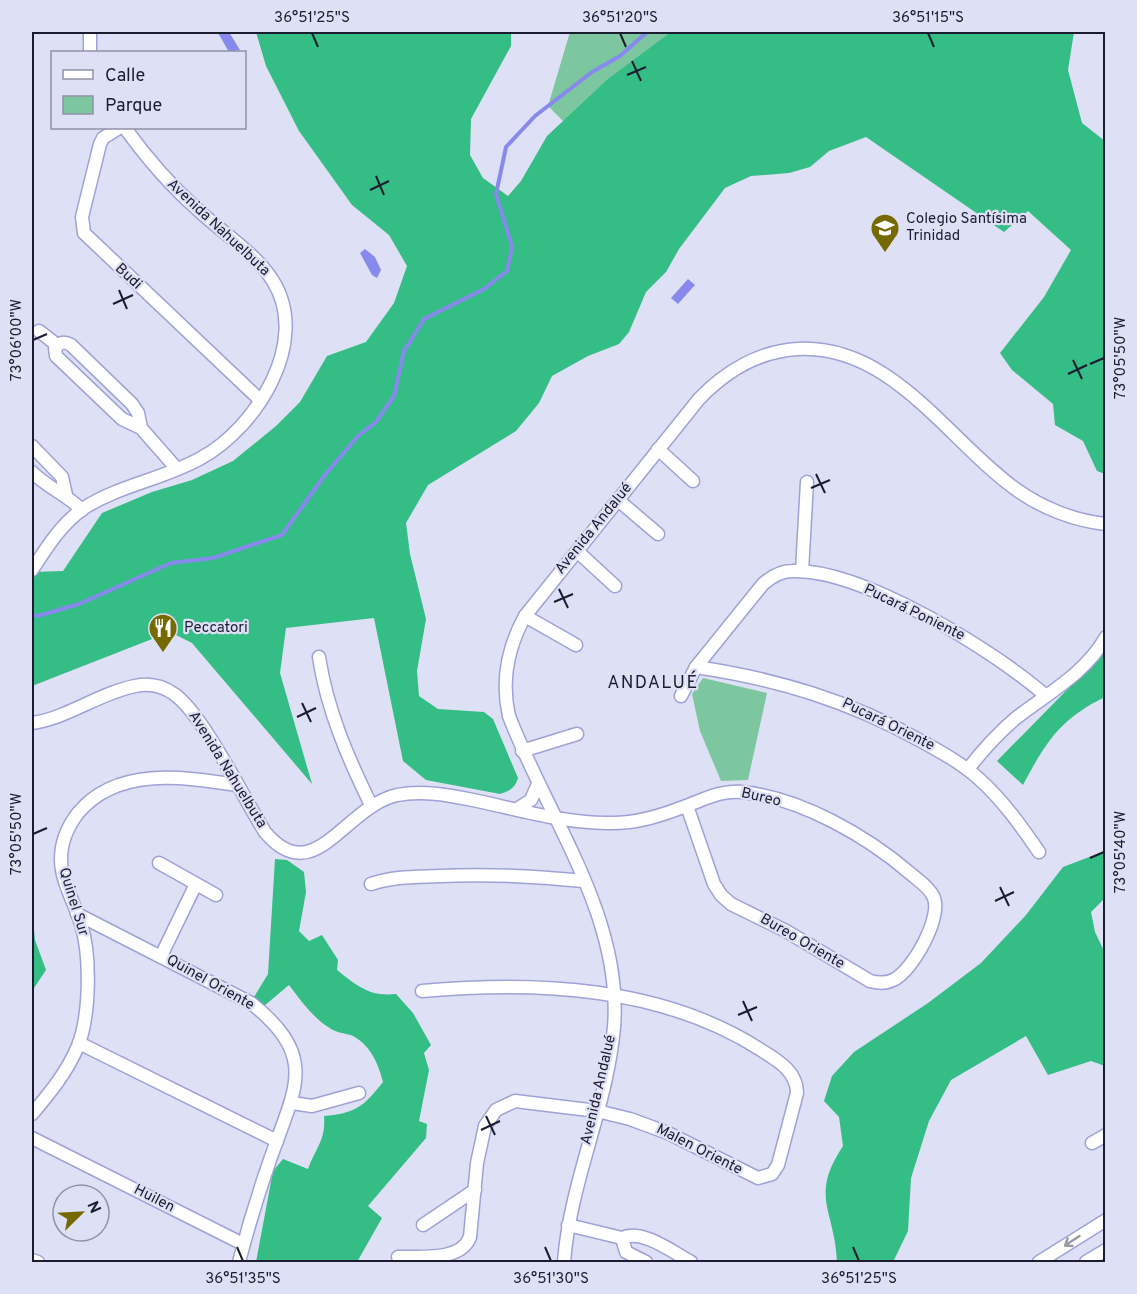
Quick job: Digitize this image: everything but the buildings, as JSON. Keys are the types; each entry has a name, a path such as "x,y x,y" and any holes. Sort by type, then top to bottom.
{"street":[{"path":"90,32 90,51"},
{"name":"Budi","path":"117,129 103,138 97,152 82,216 84,233 260,400"},
{"name":"Avenida Nahuelbuta","path":"32,570 59,530 81,510 103,498 202,458 223,443 260,400 275,374 283,349 285,316 279,292 261,267 172,186 126,129"},
{"path":"39,331 57,345"},
{"path":"141,428 138,413 132,404 70,345 64,342 57,345 56,356 122,419 141,428 177,469"},
{"name":"Avenida Andalué","path":"564,1263 568,1225 611,1048 615,996 603,934 583,881 522,750 509,716 505,683 510,653 525,616 658,449 709,389 742,366 762,356 789,349 827,350 850,356 892,381 1019,492 1052,510 1084,521 1106,524"},
{"path":"32,446 62,477 66,495"},
{"path":"658,449 693,481"},
{"path":"32,472 53,491 66,495 81,510"},
{"path":"802,571 807,482"},
{"path":"618,500 658,534"},
{"path":"577,551 615,586"},
{"name":"Pucará Poniente","path":"681,696 696,667 763,584 784,572 802,571 866,589 914,610 987,650 1046,696"},
{"path":"525,616 576,645"},
{"path":"968,769 1001,732 1076,673 1106,637"},
{"path":"319,657 325,690 339,734 371,805"},
{"name":"Pucará Oriente","path":"696,667 766,680 839,701 896,727 968,769 1000,801 1039,852"},
{"name":"Avenida Nahuelbuta","path":"32,723 54,718 135,686 161,687 186,704 271,839 286,851 297,854 309,852 323,845 371,805 396,795 418,793 553,816"},
{"path":"522,750 577,734"},
{"name":"Quinel Sur","path":"32,1114 60,1079 79,1043 85,1004 86,944 62,871 62,849 75,818 91,800 114,786 139,779 166,778 237,785"},
{"path":"517,809 531,800 538,784"},
{"name":"Bureo","path":"553,816 618,823 646,819 722,792 742,792 826,818 861,836 931,891 937,907"},
{"name":"Bureo Oriente","path":"687,806 714,884 726,900 786,931 870,981 887,982 902,974 924,941 937,907"},
{"path":"159,863 216,895"},
{"path":"371,884 401,878 467,875 583,881"},
{"path":"161,956 196,884"},
{"name":"Quinel Oriente","path":"78,914 238,995 262,1012 276,1026 290,1047 295,1065 296,1084 292,1103 277,1141 243,1244 239,1263"},
{"path":"422,991 512,987 615,996"},
{"name":"Malen Oriente","path":"597,1111 657,1129 753,1177 763,1178 772,1174 778,1165 797,1093 794,1077 775,1059 715,1025 664,1007 615,996"},
{"path":"79,1043 277,1141"},
{"path":"292,1103 312,1106 359,1093"},
{"path":"398,1257 447,1254 464,1248 470,1238 474,1190 485,1126 491,1114 502,1106 522,1101 597,1111"},
{"path":"1092,1143 1106,1135"},
{"name":"Huilen","path":"32,1138 243,1244"},
{"path":"423,1225 474,1190"},
{"path":"1040,1263 1106,1220"},
{"path":"568,1225 622,1238 630,1235 643,1238 691,1263"},
{"path":"622,1238 626,1252 646,1263"},
{"path":"1086,1263 1106,1250"},
{"path":"32,1260 38,1263"}],"green space":[{"path":"256,32 511,32 511,46 471,119 470,155 483,178 508,196 521,181 547,136 608,79 671,32 1074,32 1068,70 1082,123 1105,141 1105,474 1097,471 1083,441 1055,425 1053,404 1012,370 1000,353 1044,297 1071,250 1028,211 1004,232 866,137 829,151 810,167 789,173 751,176 725,188 679,249 666,272 646,292 629,332 619,344 588,356 552,376 539,403 516,431 428,485 406,523 410,554 426,619 417,671 419,696 438,709 484,712 493,719 518,778 514,787 500,794 426,780 403,761 374,618 286,628 280,673 312,784 192,643 170,632 32,686 32,572 63,571 102,513 152,492 192,480 233,461 276,426 300,402 327,356 366,342 394,303 407,266 389,235 352,205 299,131 266,66"},
{"path":"570,32 782,32 565,123 548,106"},
{"path":"1105,651 1105,697 1065,723 1047,744 1023,785 997,761"},
{"path":"703,678 767,693 748,780 721,781 700,731 692,694"},
{"path":"1105,851 1105,898 1091,912 1095,932 1105,953 1105,1066 1091,1061 1048,1075 1026,1036 951,1080 929,1121 911,1178 908,1231 893,1262 837,1262 826,1204 827,1178 843,1146 839,1117 824,1101 832,1076 854,1052 928,1003 981,963 1026,915 1063,867"},
{"path":"275,859 287,860 304,872 306,892 299,931 309,941 322,935 338,960 337,970 364,989 379,994 396,994 413,1013 431,1045 424,1053 429,1070 419,1121 427,1124 426,1138 368,1206 382,1218 357,1262 256,1262 273,1171 283,1159 308,1169 322,1138 324,1116 344,1113 358,1107 383,1082 376,1062 365,1045 353,1036 325,1025 308,1009 289,985 264,1006 254,997 268,974"},
{"path":"32,908 35,940 46,970 32,991"}],"shaded area":[{"path":"229,32 240,50 228,51 218,33"},
{"path":"365,249 375,257 381,270 377,278 372,275 360,253"},
{"path":"688,279 695,285 678,304 671,298"}],"waterway":[{"path":"32,615 38,616 79,604 171,563 213,558 282,535 324,476 358,436 376,422 394,396 404,351 424,319 484,289 507,271 512,247 496,194 506,147 535,116 592,72 620,56 647,32"}],"place":[{"name":"Colegio Santísima Trinidad","path":"885,254"},
{"name":"Peccatori","path":"163,654"}],"district":[{"name":"ANDALUÉ","path":"653,683"}]}
